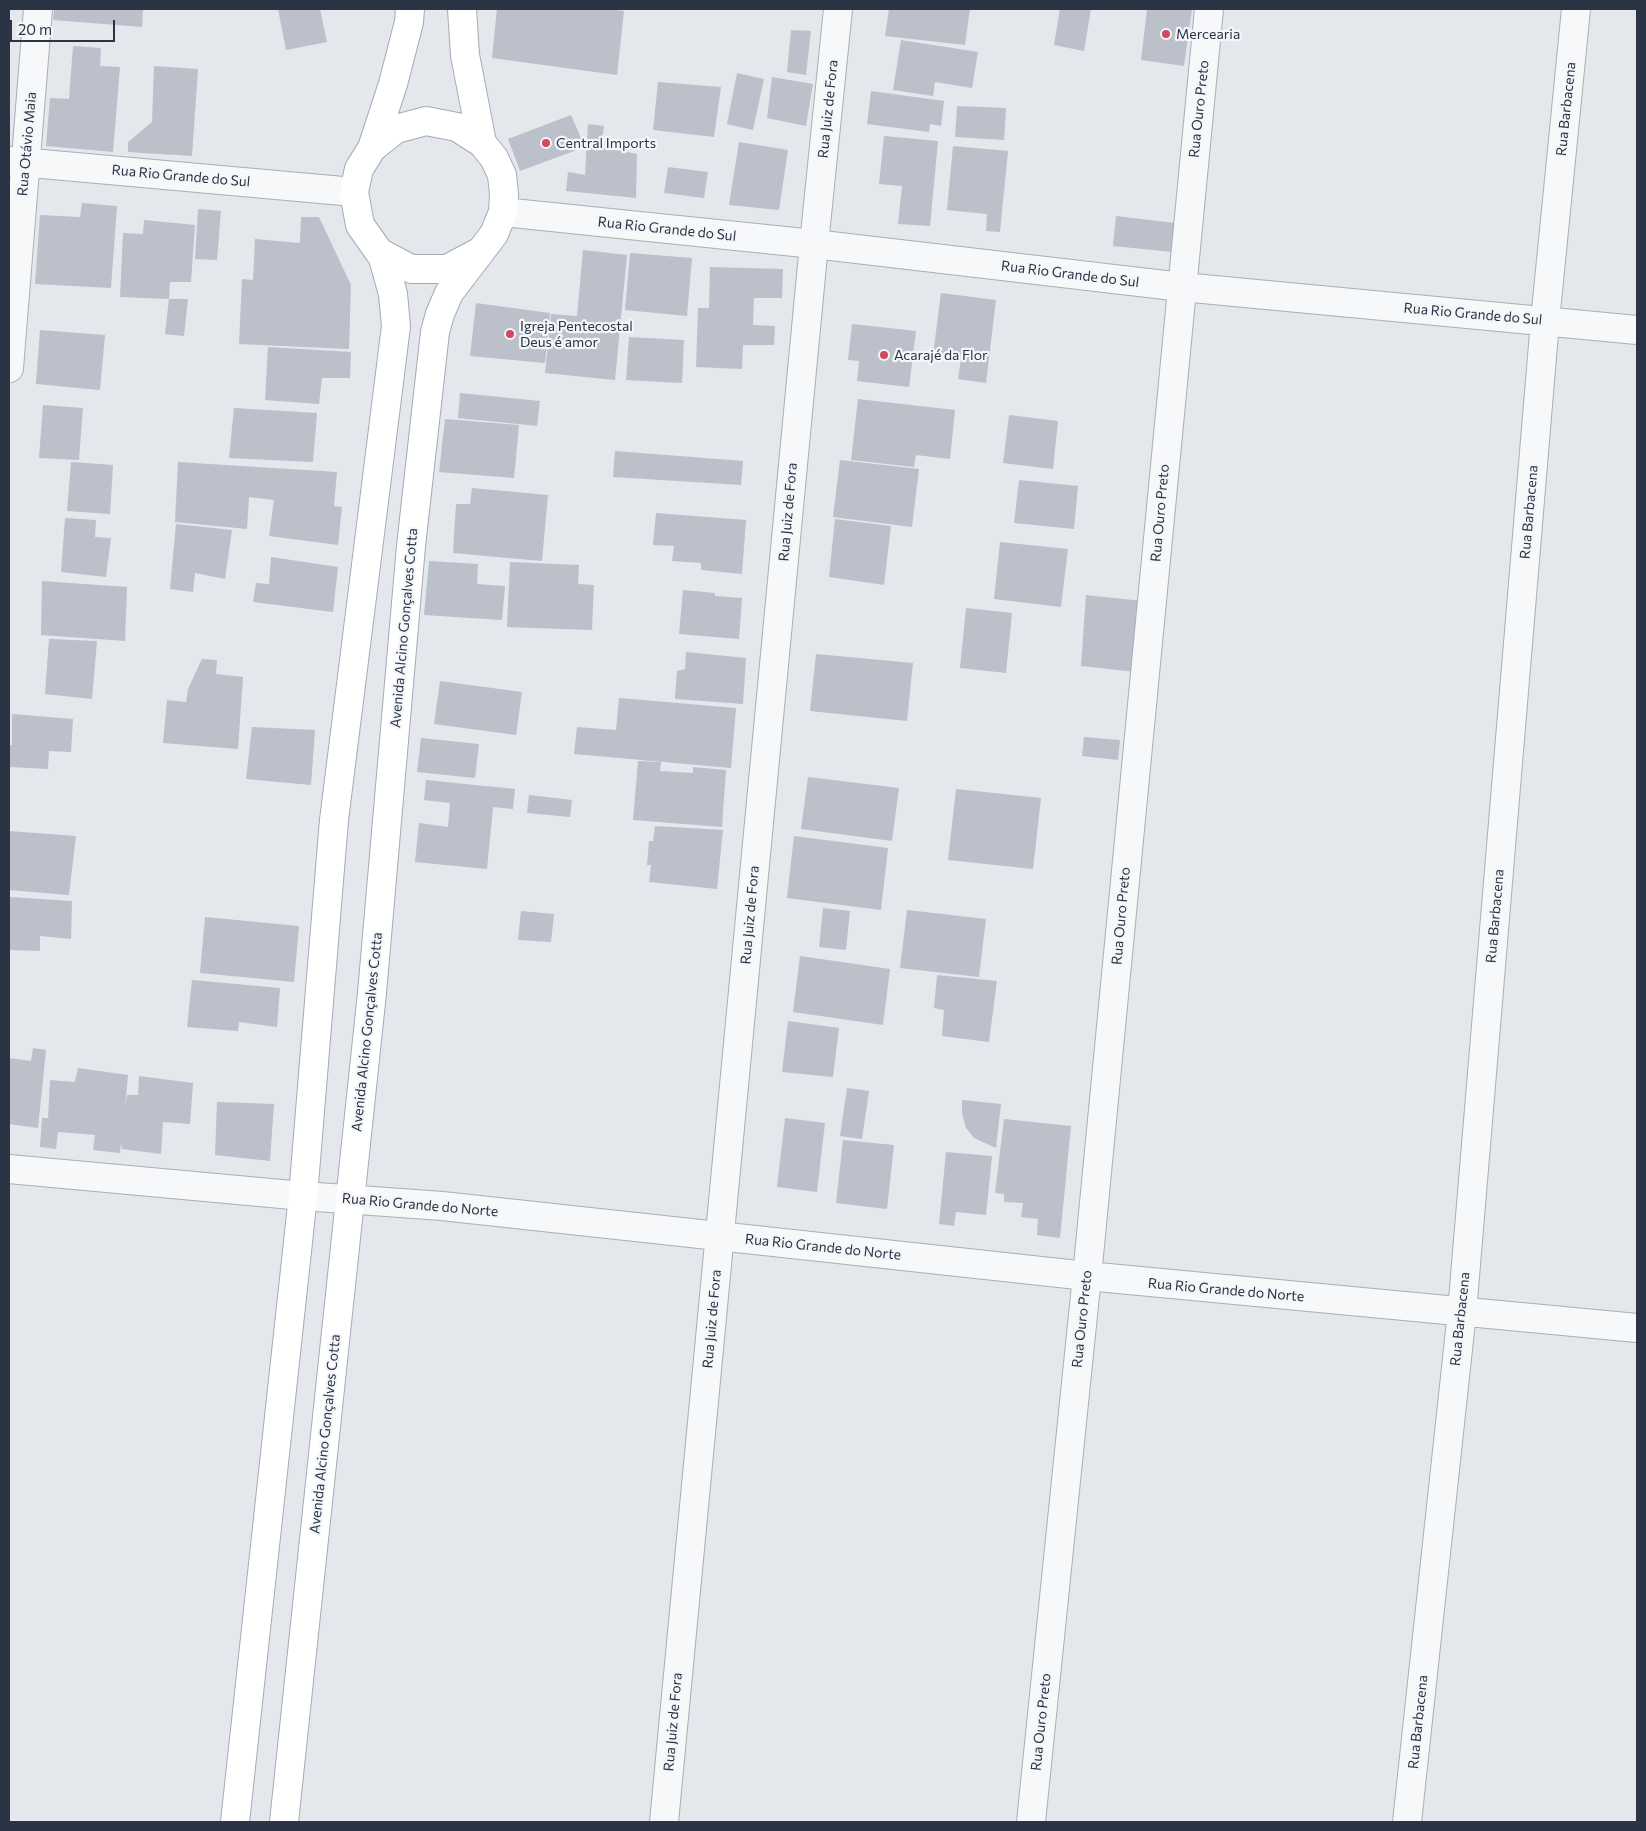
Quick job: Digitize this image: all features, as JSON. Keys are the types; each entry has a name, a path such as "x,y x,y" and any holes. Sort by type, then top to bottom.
{"main road":[{"path":"235,1822 304,1196 334,820 396,326 393,294 383,258 360,225 354,192 359,169 372,148 393,84 409,22 410,9"},
{"path":"462,9 465,55 482,143"},
{"path":"372,148 396,129 426,121 456,127 482,143 494,158 502,175 504,194 503,212 494,234 479,252 447,269 411,269 379,252"},
{"name":"Avenida Alcino Gonçalves Cotta","path":"284,1822 372,993 412,546 435,332 448,292 479,252"}],"street":[{"name":"Rua Otávio Maia","path":"9,368 17,162 38,9"},
{"name":"Rua Juiz de Fora","path":"664,1822 838,9"},
{"name":"Rua Ouro Preto","path":"1031,1822 1087,1276 1209,9"},
{"name":"Rua Barbacena","path":"1408,1822 1462,1312 1546,321 1576,9"},
{"name":"Rua Rio Grande do Sul","path":"17,162 354,192"},
{"name":"Rua Rio Grande do Sul","path":"503,212 814,244 1182,287 1637,330"},
{"name":"Rua Rio Grande do Norte","path":"9,1169 304,1196 442,1206 1087,1276 1637,1328"}],"building":[{"path":"54,9 143,9 142,27 53,20"},
{"path":"278,9 320,9 327,42 286,50"},
{"path":"497,9 604,9 624,11 617,75 492,58"},
{"path":"889,9 970,9 965,45 885,36"},
{"path":"1060,9 1091,9 1084,51 1054,45"},
{"name":"Mercearia","path":"1147,9 1192,9 1184,66 1141,60"},
{"path":"791,30 811,31 806,75 787,72"},
{"path":"901,40 978,52 972,88 935,82 933,96 893,90"},
{"path":"73,46 101,48 100,66 120,67 113,152 46,146 50,98 69,99"},
{"path":"154,66 198,69 192,156 128,152 128,142 152,122"},
{"path":"737,73 764,79 753,130 727,124"},
{"path":"772,77 813,84 806,126 767,118"},
{"path":"658,82 721,87 714,137 653,130"},
{"path":"871,91 944,101 941,126 930,124 929,132 867,124"},
{"path":"957,106 1006,108 1004,140 955,137"},
{"name":"Central Imports","path":"571,115 585,147 520,171 508,139"},
{"path":"588,124 604,126 601,147 637,154 636,198 566,191 568,172 585,175"},
{"path":"884,136 938,141 930,226 898,224 902,186 879,184"},
{"path":"739,142 788,150 779,210 729,205"},
{"path":"953,146 1008,151 1000,232 986,231 987,214 947,210"},
{"path":"668,167 708,172 704,198 664,193"},
{"path":"82,203 117,206 111,288 35,284 40,215 80,217"},
{"path":"198,209 221,211 217,260 195,259"},
{"path":"1116,216 1175,223 1172,252 1113,246"},
{"path":"301,217 319,217 351,285 349,349 239,344 242,279 253,280 255,239 300,243"},
{"path":"144,220 195,225 191,282 170,282 169,299 120,297 123,233 143,234"},
{"path":"583,250 627,255 615,380 545,373 551,314 577,316"},
{"path":"630,253 692,258 687,316 625,310"},
{"path":"710,267 783,269 782,298 754,298 753,325 775,326 774,345 743,345 742,369 696,367 698,308 709,308"},
{"path":"941,293 996,300 986,383 958,379 961,359 933,355"},
{"path":"169,299 188,299 184,336 165,334"},
{"name":"Igreja Pentecostal Deus é amor","path":"476,303 550,313 545,363 470,356"},
{"path":"852,324 916,331 909,387 857,381 859,361 848,360"},
{"path":"40,330 105,335 100,390 36,384"},
{"path":"629,337 684,340 682,383 626,380"},
{"path":"268,347 351,352 350,378 322,378 319,404 265,400"},
{"path":"460,393 540,401 537,426 458,418"},
{"path":"858,399 955,410 950,459 916,455 914,467 851,460"},
{"path":"43,405 83,408 79,460 39,458"},
{"path":"234,408 317,413 313,462 229,458"},
{"path":"1009,415 1058,421 1053,469 1003,463"},
{"path":"445,419 519,425 514,478 439,472"},
{"path":"615,451 743,461 741,485 613,477"},
{"path":"840,460 919,469 912,527 833,517"},
{"path":"71,462 113,465 110,514 67,511"},
{"path":"178,462 337,472 334,506 342,507 338,545 269,536 274,500 249,497 247,529 175,522"},
{"path":"1019,480 1078,486 1074,529 1014,523"},
{"path":"472,488 548,495 542,561 453,553 456,504 470,504"},
{"path":"656,513 746,520 742,574 701,570 701,563 672,561 674,546 653,545"},
{"path":"65,518 96,520 95,537 111,538 106,577 61,572"},
{"path":"835,519 891,526 884,585 829,577"},
{"path":"176,524 232,530 225,579 195,573 193,592 170,589"},
{"path":"1000,542 1068,549 1061,607 994,599"},
{"path":"271,557 338,567 333,612 253,602 256,583 269,584"},
{"path":"429,561 478,564 477,584 505,586 502,620 424,615"},
{"path":"510,562 579,565 578,584 594,585 592,630 507,627"},
{"path":"42,581 127,587 125,641 41,635"},
{"path":"683,590 715,593 715,596 742,598 739,639 679,634"},
{"path":"1086,595 1142,601 1136,672 1081,666"},
{"path":"966,608 1012,613 1006,673 960,668"},
{"path":"49,639 97,641 92,699 45,694"},
{"path":"686,652 746,658 743,704 675,699 677,671 685,669"},
{"path":"816,654 913,663 907,721 810,711"},
{"path":"202,659 217,660 216,674 243,677 238,749 163,743 167,700 186,702 188,689"},
{"path":"440,681 522,692 516,735 434,724"},
{"path":"619,698 736,708 731,768 574,754 577,727 616,730"},
{"path":"12,714 73,719 71,752 49,751 48,769 9,767 9,745 12,745"},
{"path":"252,727 315,730 311,785 246,779"},
{"path":"1084,737 1120,740 1118,760 1082,756"},
{"path":"421,738 479,744 475,778 417,772"},
{"path":"638,761 661,762 660,771 693,773 693,767 726,770 722,827 633,820"},
{"path":"808,777 899,788 892,841 801,829"},
{"path":"426,780 515,789 513,809 493,807 487,869 415,862 419,823 448,827 450,803 424,800"},
{"path":"956,789 1041,798 1033,869 948,860"},
{"path":"529,795 572,800 570,817 527,813"},
{"path":"655,826 723,830 717,889 649,882 651,865 647,865 649,841 653,841"},
{"path":"9,831 76,836 69,895 9,890"},
{"path":"794,836 888,848 881,910 787,898"},
{"path":"9,897 72,901 71,939 40,936 40,951 9,950"},
{"path":"823,908 850,911 846,950 819,947"},
{"path":"907,910 986,919 979,977 900,968"},
{"path":"521,911 554,914 551,942 518,940"},
{"path":"205,917 299,926 294,982 200,973"},
{"path":"800,956 890,969 883,1025 793,1012"},
{"path":"937,975 997,981 989,1042 942,1036 944,1010 934,1008"},
{"path":"192,980 280,988 277,1027 239,1022 238,1031 187,1027"},
{"path":"788,1021 839,1028 833,1077 782,1072"},
{"path":"33,1048 46,1050 38,1128 9,1124 9,1058 31,1061"},
{"path":"78,1068 128,1075 125,1108 127,1095 138,1095 139,1076 193,1083 190,1124 163,1122 161,1154 122,1149 121,1143 120,1153 93,1150 95,1135 58,1132 56,1149 40,1147 42,1118 48,1118 50,1080 75,1082"},
{"path":"847,1088 869,1091 862,1139 840,1136"},
{"path":"962,1100 1001,1104 996,1148 974,1138 966,1128 962,1113"},
{"path":"217,1102 274,1104 270,1161 215,1155"},
{"path":"785,1118 825,1123 817,1192 777,1187"},
{"path":"1004,1119 1071,1126 1060,1238 1037,1235 1038,1219 1021,1217 1023,1203 1004,1202 1004,1194 995,1193"},
{"path":"843,1140 894,1145 887,1209 836,1203"},
{"path":"946,1152 992,1156 986,1215 956,1212 954,1226 939,1224"}],"place":[{"name":"Mercearia","path":"1166,34"},
{"name":"Central Imports","path":"546,143"},
{"name":"Igreja Pentecostal Deus é amor","path":"510,334"},
{"name":"Acarajé da Flor","path":"884,355"}]}
